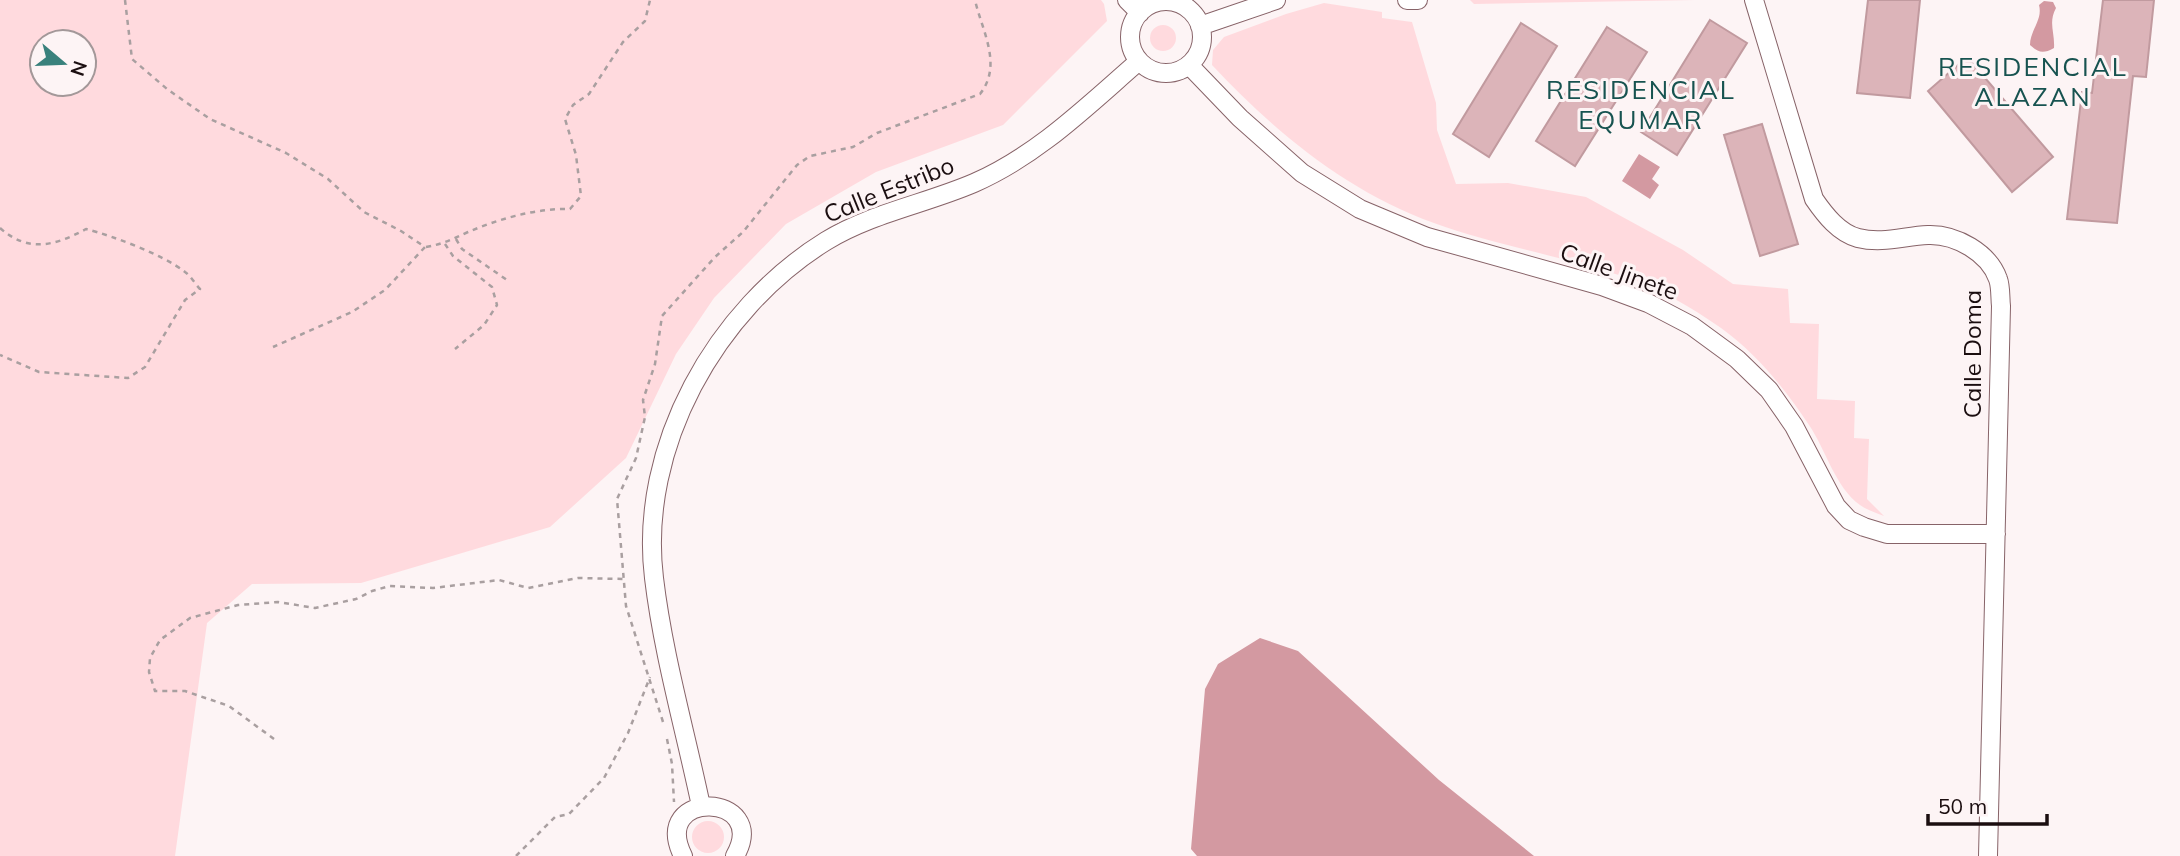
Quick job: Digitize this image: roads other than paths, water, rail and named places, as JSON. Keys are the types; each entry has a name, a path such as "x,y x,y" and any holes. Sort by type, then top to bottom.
{"street":[{"path":"1127,0 1140,13"},
{"path":"1200,26 1276,0"},
{"path":"1407,0 1418,0"},
{"name":"Calle Doma","path":"1754,0 1814,199 1825,215 1855,237 1880,242 1930,234 1952,238 1987,260 1998,279 2001,306 1988,856"},
{"path":"1162,2 1174,2 1185,7 1194,15 1200,26 1201,47 1196,57 1188,65 1168,73 1158,72 1139,61 1131,42 1131,31 1140,13 1150,5 1162,2"},
{"name":"Calle Estribo","path":"696,808 653,576 652,537 658,489 669,442 686,399 711,354 738,317 771,283 826,241 868,221 974,183 1017,160 1065,126 1139,61"},
{"name":"Calle Jinete","path":"1188,65 1240,118 1302,173 1360,209 1427,237 1602,286 1648,303 1692,326 1737,359 1769,390 1794,426 1836,506 1849,520 1887,534 1996,534"},
{"path":"683,856 679,846 679,826 696,808 721,807 736,819 741,839 735,856"}],"district":[{"name":"RESIDENCIAL ALAZAN","path":"2033,82"},
{"name":"RESIDENCIAL EQUMAR","path":"1641,105"}]}
